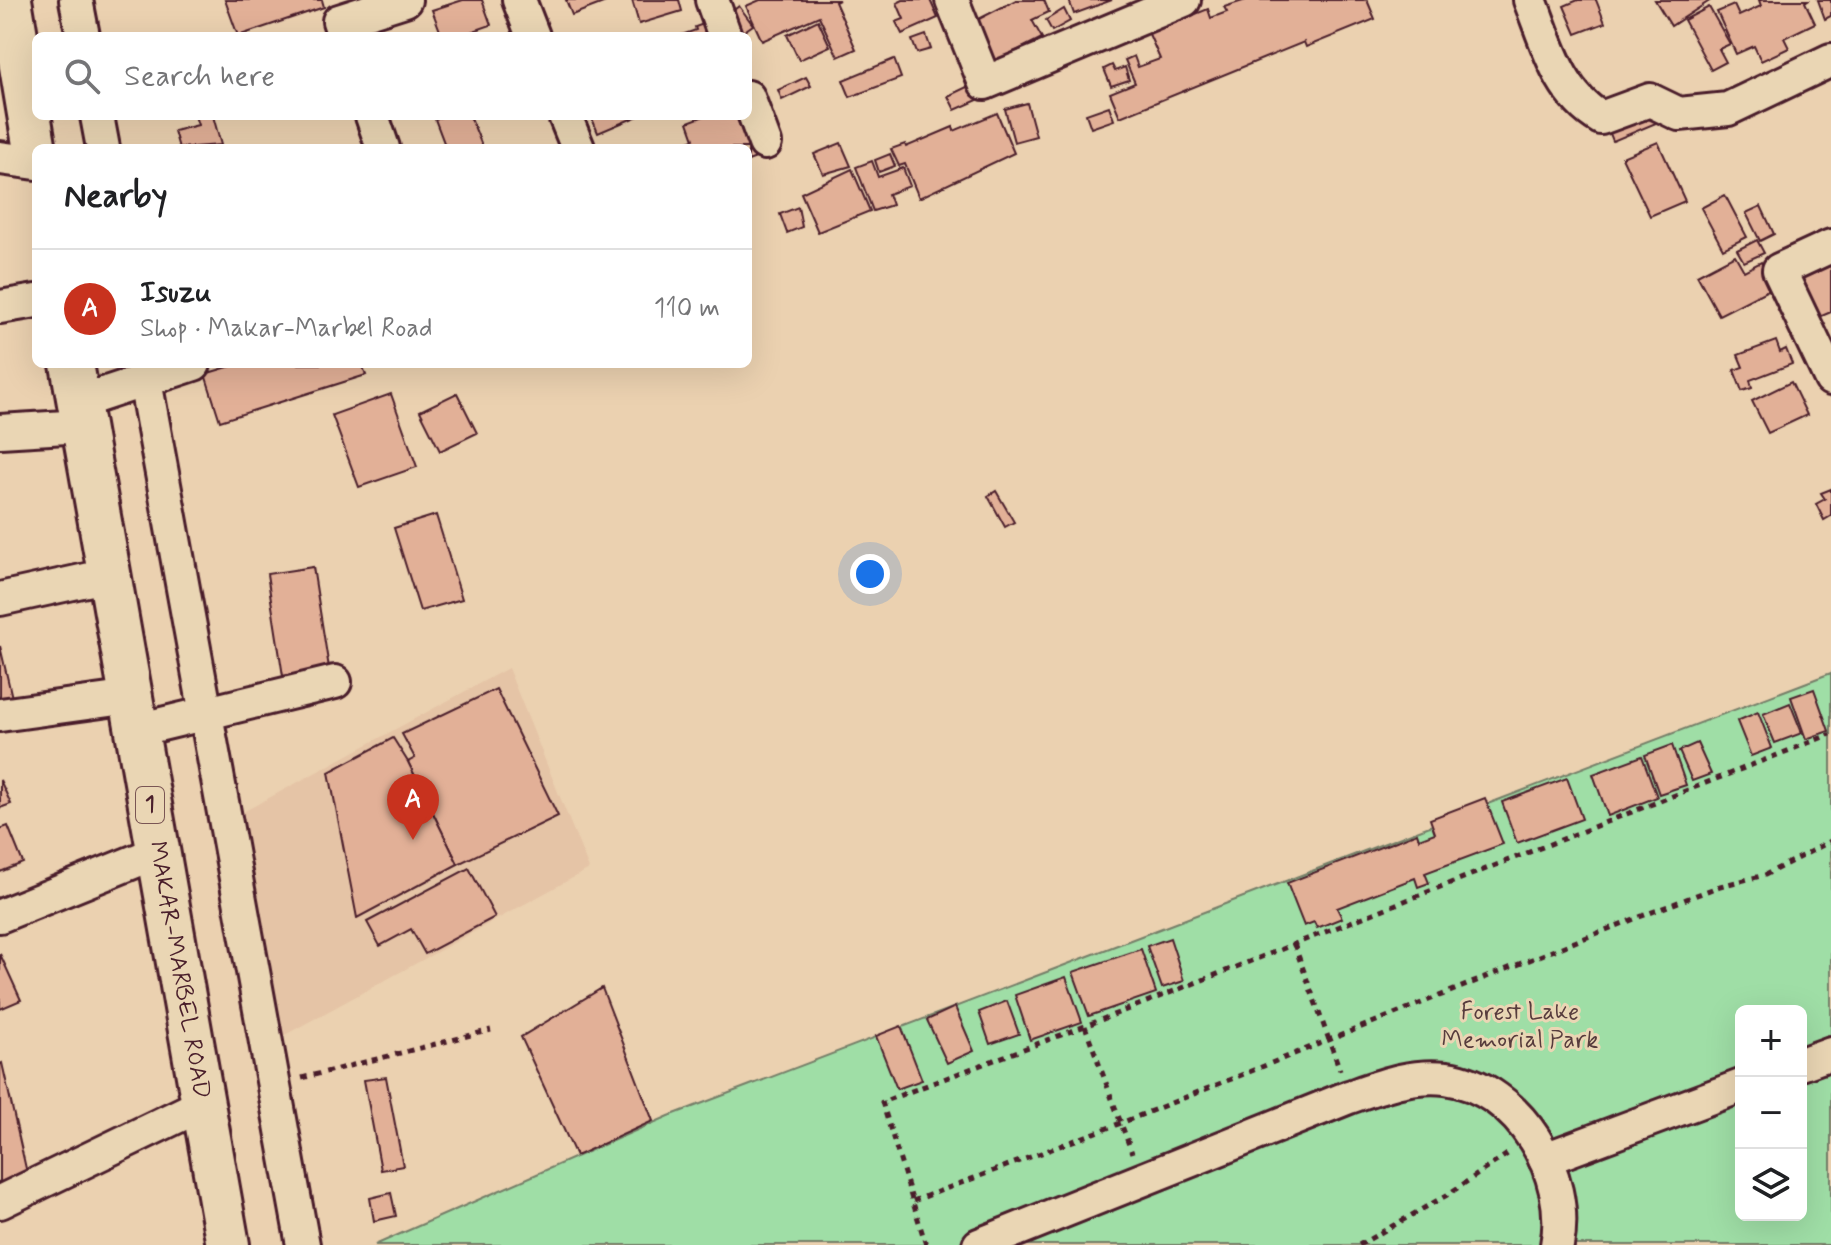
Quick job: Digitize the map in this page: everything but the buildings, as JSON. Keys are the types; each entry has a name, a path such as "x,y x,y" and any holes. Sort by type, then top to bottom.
{"main road":[{"path":"9,22 13,100 32,146"},
{"name":"MAKAR-MARBEL ROAD","path":"78,397 228,1245"}],"street":[{"path":"76,0 82,32"},
{"path":"338,19 405,0"},
{"path":"519,0 531,32"},
{"path":"712,0 724,32"},
{"path":"952,0 985,83 1184,0"},
{"path":"1530,0 1568,89 1588,111 1601,118 1650,100 1679,114 1728,109 1831,60"},
{"path":"752,108 765,143"},
{"path":"98,120 102,144"},
{"path":"373,120 382,144"},
{"path":"567,120 576,144"},
{"path":"0,158 32,162"},
{"path":"1831,246 1779,270 1831,379"},
{"path":"0,307 32,302"},
{"path":"0,431 144,372 169,368"},
{"path":"144,372 303,1245"},
{"path":"0,599 109,575"},
{"path":"0,715 207,713 335,682"},
{"path":"0,916 158,852"},
{"path":"1807,1062 1831,1053"},
{"path":"979,1245 1349,1097 1400,1080 1420,1077 1472,1084 1494,1097 1539,1148 1555,1183 1562,1218 1557,1245"},
{"path":"1539,1148 1735,1088"},
{"path":"0,1202 203,1104"}],"path":[{"path":"926,1245 882,1102 1085,1026 1831,734"},
{"path":"912,1201 1121,1123 1720,886 1765,875 1831,841"},
{"path":"1294,944 1349,1097"},
{"path":"1085,1026 1142,1180"},
{"path":"274,1085 491,1030"},
{"path":"1359,1245 1539,1148"}],"shaded area":[{"path":"508,668 589,869 283,1036 243,812"}],"green space":[{"name":"Forest Lake Memorial Park","path":"1831,673 1831,1245 375,1245 669,1116"}],"place":[{"name":"Isuzu","path":"413,840"}]}
